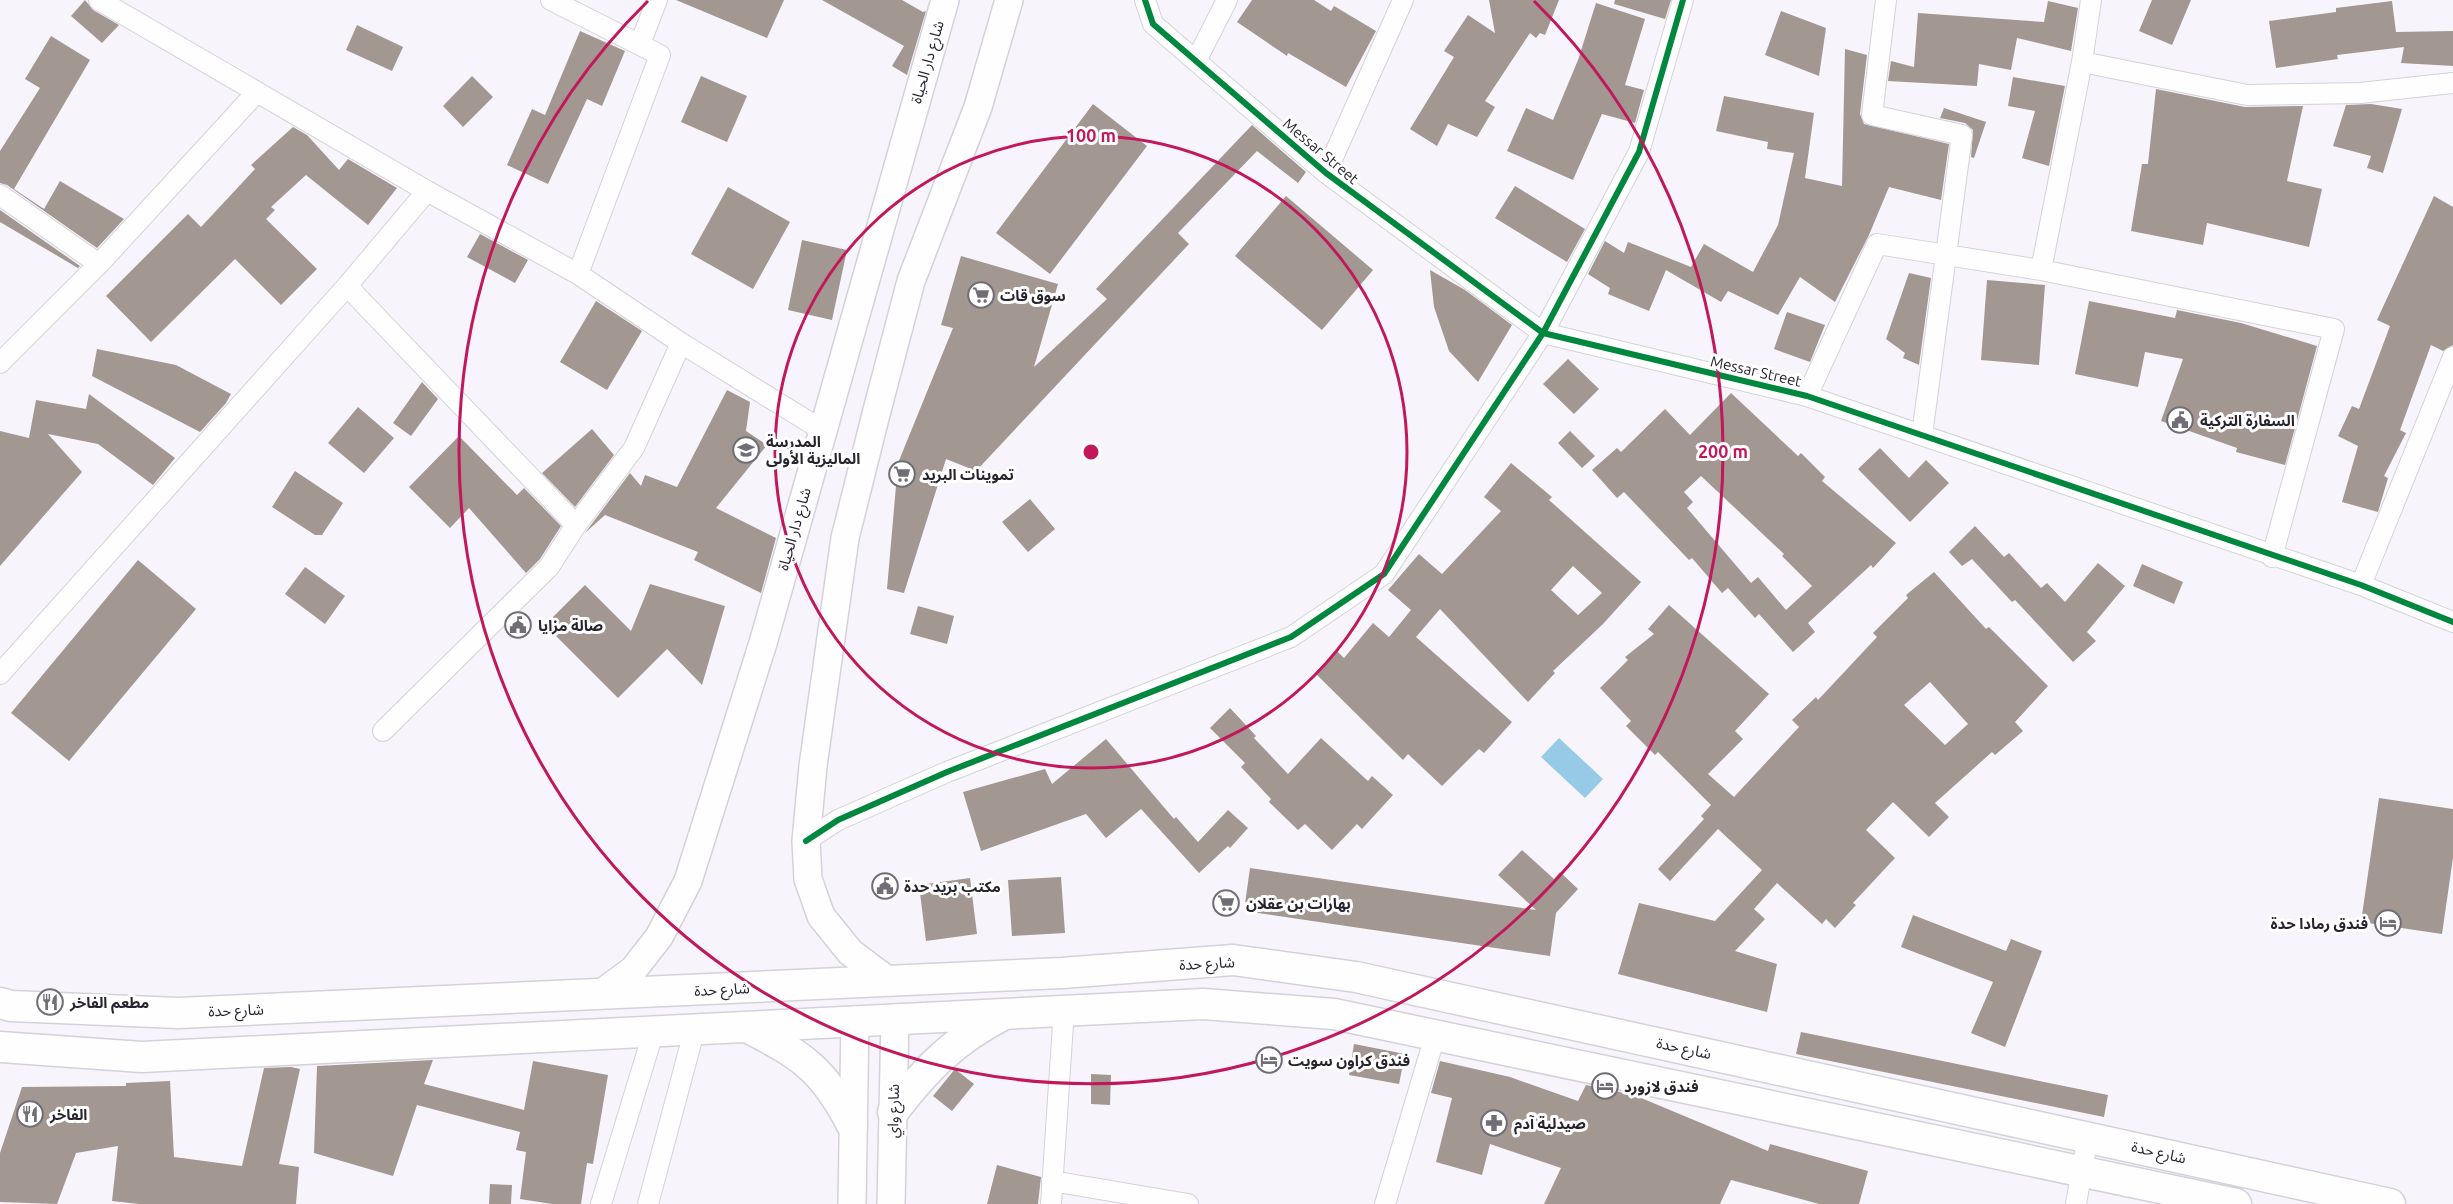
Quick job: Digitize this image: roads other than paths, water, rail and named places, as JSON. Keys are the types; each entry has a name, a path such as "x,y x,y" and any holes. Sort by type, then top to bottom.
{"main road":[{"name":"شارع دار الحياة","path":"599,995 633,970 659,937 688,881 763,642 945,0"},
{"path":"886,979 850,952 821,916 808,879 806,841 813,765 845,537 910,281 978,107 1009,0"},
{"path":"869,272 910,281"},
{"name":"شارع حدة","path":"5,1005 178,1013 599,995 886,979 1062,973 1233,960 1356,976 2390,1204"},
{"path":"1062,973 1064,1009"},
{"path":"5,1005 1,1052 142,1057 695,1028 749,1028 1064,1009 1203,1004 1334,1014 2236,1204"},
{"path":"892,1112 944,1052 973,1030 1009,1012"},
{"name":"شارع واي","path":"891,1204 895,1018"},
{"path":"852,1204 855,1020"},
{"path":"749,1028 806,1061 836,1094 852,1125"}],"street":[{"path":"99,0 427,191 578,274 681,343 822,430"},
{"path":"550,0 660,55 578,274"},
{"path":"640,44 657,0"},
{"name":"Messar Street","path":"1145,0 1153,24 1326,173 1543,333 1807,396 2272,557 2361,585 2453,622"},
{"path":"1197,60 1227,0"},
{"path":"1326,173 1403,0"},
{"path":"806,841 838,820 947,772 1291,638 1384,574 1543,333 1639,152 1683,0"},
{"path":"1886,0 1872,115 1962,135 1944,255 1922,435"},
{"path":"2041,270 2082,62 2091,0"},
{"path":"2082,62 2247,95 2360,93 2453,83"},
{"path":"0,363 99,264 256,93"},
{"path":"3,666 347,286 427,191"},
{"path":"0,195 99,264"},
{"path":"1807,396 1878,244 2041,270 2334,329 2272,557"},
{"path":"347,286 576,525"},
{"path":"383,731 549,567 576,525 634,448 681,343"},
{"path":"2361,585 2453,357"},
{"path":"1051,1204 1064,1009"},
{"path":"648,1204 695,1028"},
{"path":"601,1204 654,1030"},
{"path":"1385,1204 1435,1036"},
{"path":"2076,1204 2088,1136"},
{"path":"1052,1181 1188,1204"}],"water":[{"path":"1559,738 1603,779 1585,798 1541,757"}],"place":[{"name":"سوق قات","path":"981,295"},
{"name":"السفارة التركية","path":"2180,420"},
{"name":"المدرسة الماليزية الأولى","path":"746,450"},
{"name":"تموينات البريد","path":"902,474"},
{"name":"صالة مزايا","path":"518,625"},
{"name":"مكتب بريد حدة","path":"885,886"},
{"name":"بهارات بن عقلان","path":"1226,903"},
{"name":"فندق رمادا حدة","path":"2388,923"},
{"name":"مطعم الفاخر","path":"50,1002"},
{"name":"فندق كراون سويت","path":"1269,1060"},
{"name":"فندق لازورد","path":"1605,1086"},
{"name":"الفاخر","path":"30,1114"},
{"name":"صيدلية آدم","path":"1494,1123"}]}
